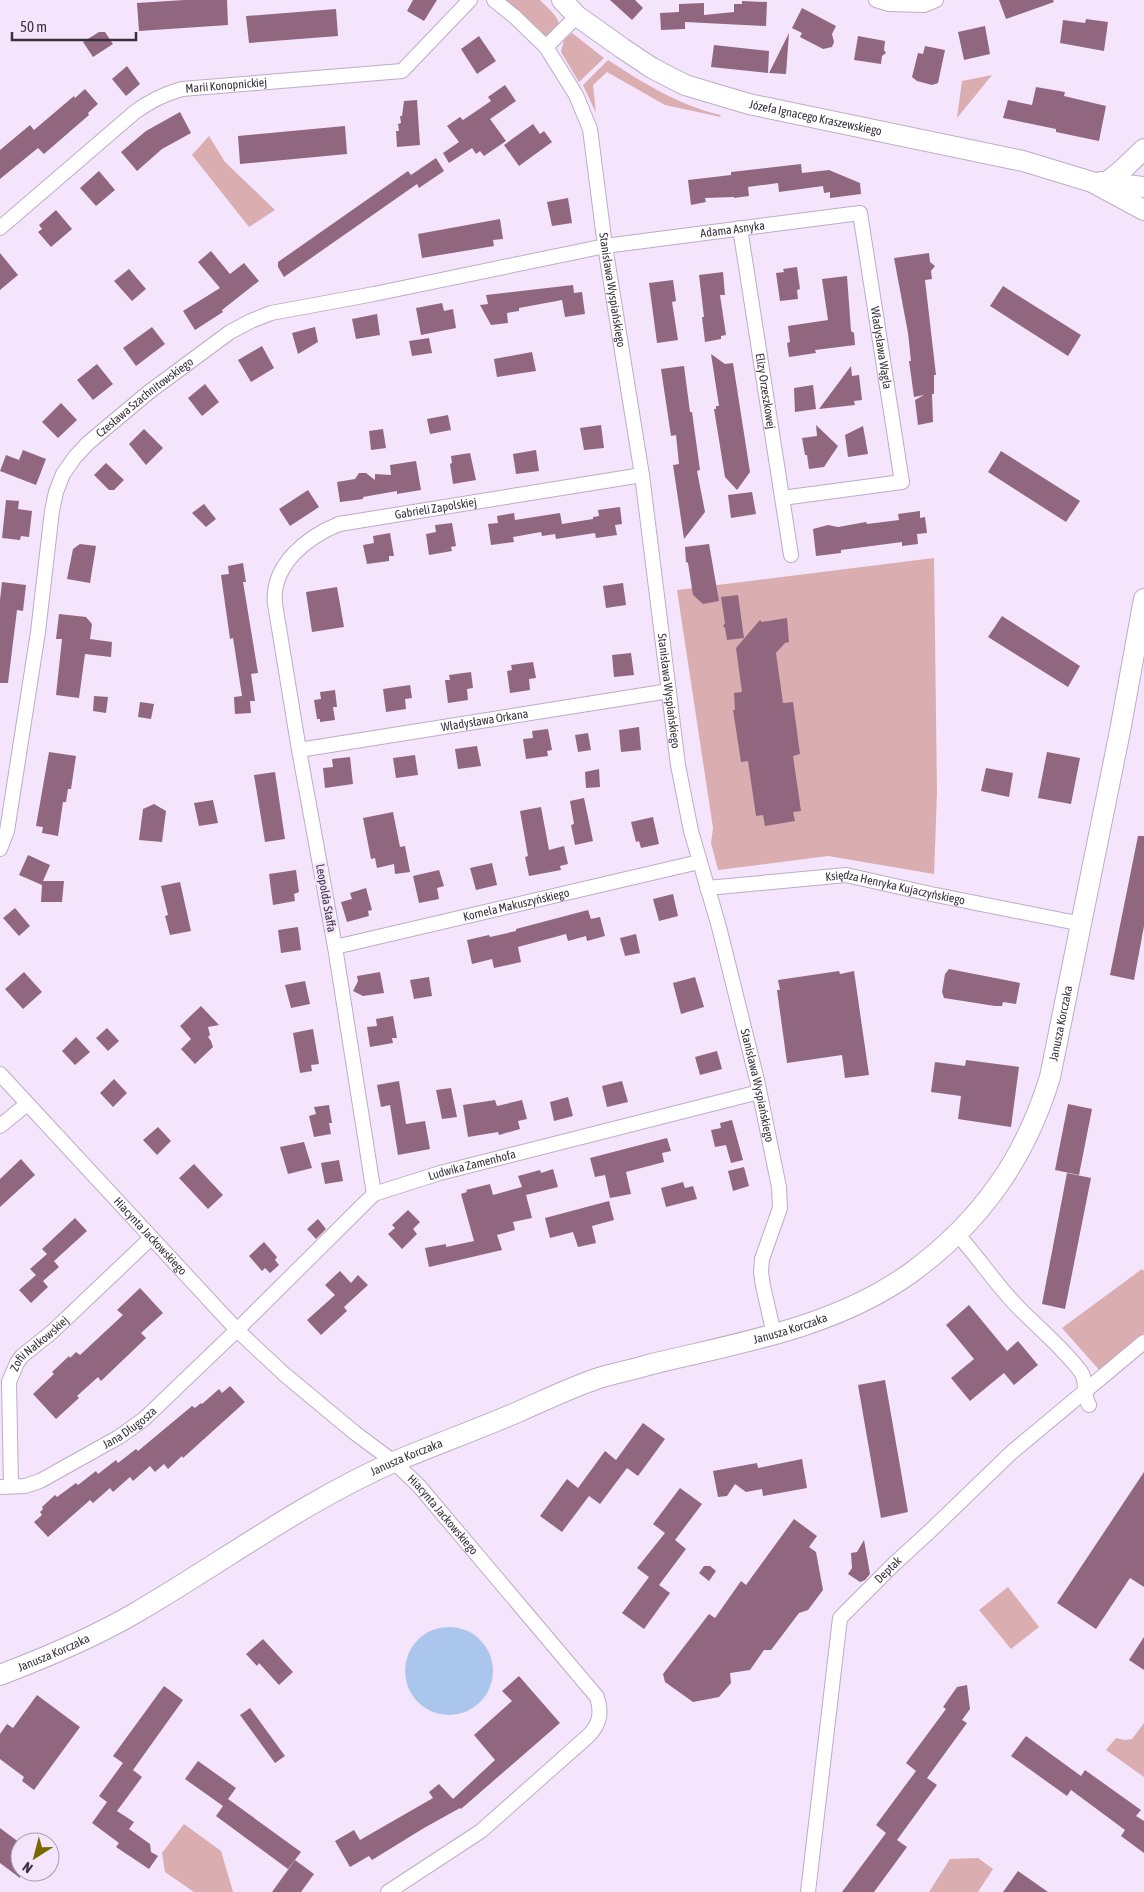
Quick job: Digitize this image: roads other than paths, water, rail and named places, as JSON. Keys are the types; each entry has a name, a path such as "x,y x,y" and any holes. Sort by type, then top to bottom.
{"street":[{"name":"Marii Konopnickiej","path":"1,224 135,112 164,94 182,89 402,71 470,0"},
{"name":"Stanisława Wyspiańskiego","path":"494,0 546,47 576,94 590,129 605,246 642,475 678,765 699,862 719,927 759,1092 779,1187 780,1208 762,1259 761,1272 774,1334"},
{"name":"Józefa Ignacego Kraszewskiego","path":"562,0 577,16 652,68 685,84 720,96 864,129 996,154 1099,182 1144,187"},
{"path":"876,0 889,4 924,5 936,0"},
{"path":"546,47 577,16"},
{"path":"1099,182 1122,170 1144,149"},
{"name":"Józefa Ignacego Kraszewskiego","path":"1099,182 1144,210"},
{"name":"Adama Asnyka","path":"605,246 860,213"},
{"name":"Władysława Wągla","path":"782,498 902,482 860,213"},
{"name":"Elizy Orzeszkowej","path":"740,228 791,555"},
{"name":"Czesława Szachnitowskiego","path":"0,849 7,831 38,632 56,492 63,474 88,442 149,392 230,332 271,313 374,294 605,246"},
{"name":"Gabrieli Zapolskiej","path":"275,604 274,594 283,568 304,543 319,532 339,524 642,475"},
{"name":"Janusza Korczaka","path":"0,1675 67,1649 133,1614 329,1493 394,1462 599,1378 774,1334 811,1323 855,1306 910,1274 957,1234 992,1196 1006,1176 1040,1110 1055,1058 1144,599"},
{"name":"Leopolda Staffa","path":"275,604 299,750 335,947 374,1194"},
{"name":"Władysława Orkana","path":"299,750 669,691"},
{"name":"Kornela Makuszyńskiego","path":"335,947 699,862"},
{"name":"Księdza Henryka Kujaczyńskiego","path":"707,888 846,875 1082,924"},
{"name":"Hiacynta Jackowskiego","path":"0,1074 237,1330 284,1374 394,1462 422,1489 597,1697 600,1714 598,1724 593,1732 482,1831 388,1892"},
{"name":"Ludwika Zamenhofa","path":"237,1330 374,1194 435,1174 759,1092"},
{"path":"0,1126 27,1104"},
{"path":"957,1234 1021,1310 1064,1350 1083,1375 1087,1398"},
{"name":"Zofii Nałkowskiej","path":"6,1486 10,1382 17,1363 30,1348 52,1332 151,1238"},
{"name":"Jana Długosza","path":"6,1486 25,1486 40,1482 119,1437 144,1419 237,1330"},
{"name":"Deptak","path":"808,1892 840,1618 1012,1452 1087,1398 1144,1342"}],"water":[{"path":"440,1627 458,1627 474,1634 486,1646 493,1662 493,1680 486,1696 474,1708 458,1715 440,1715 424,1708 412,1696 405,1680 405,1662 412,1646 424,1634"}]}
